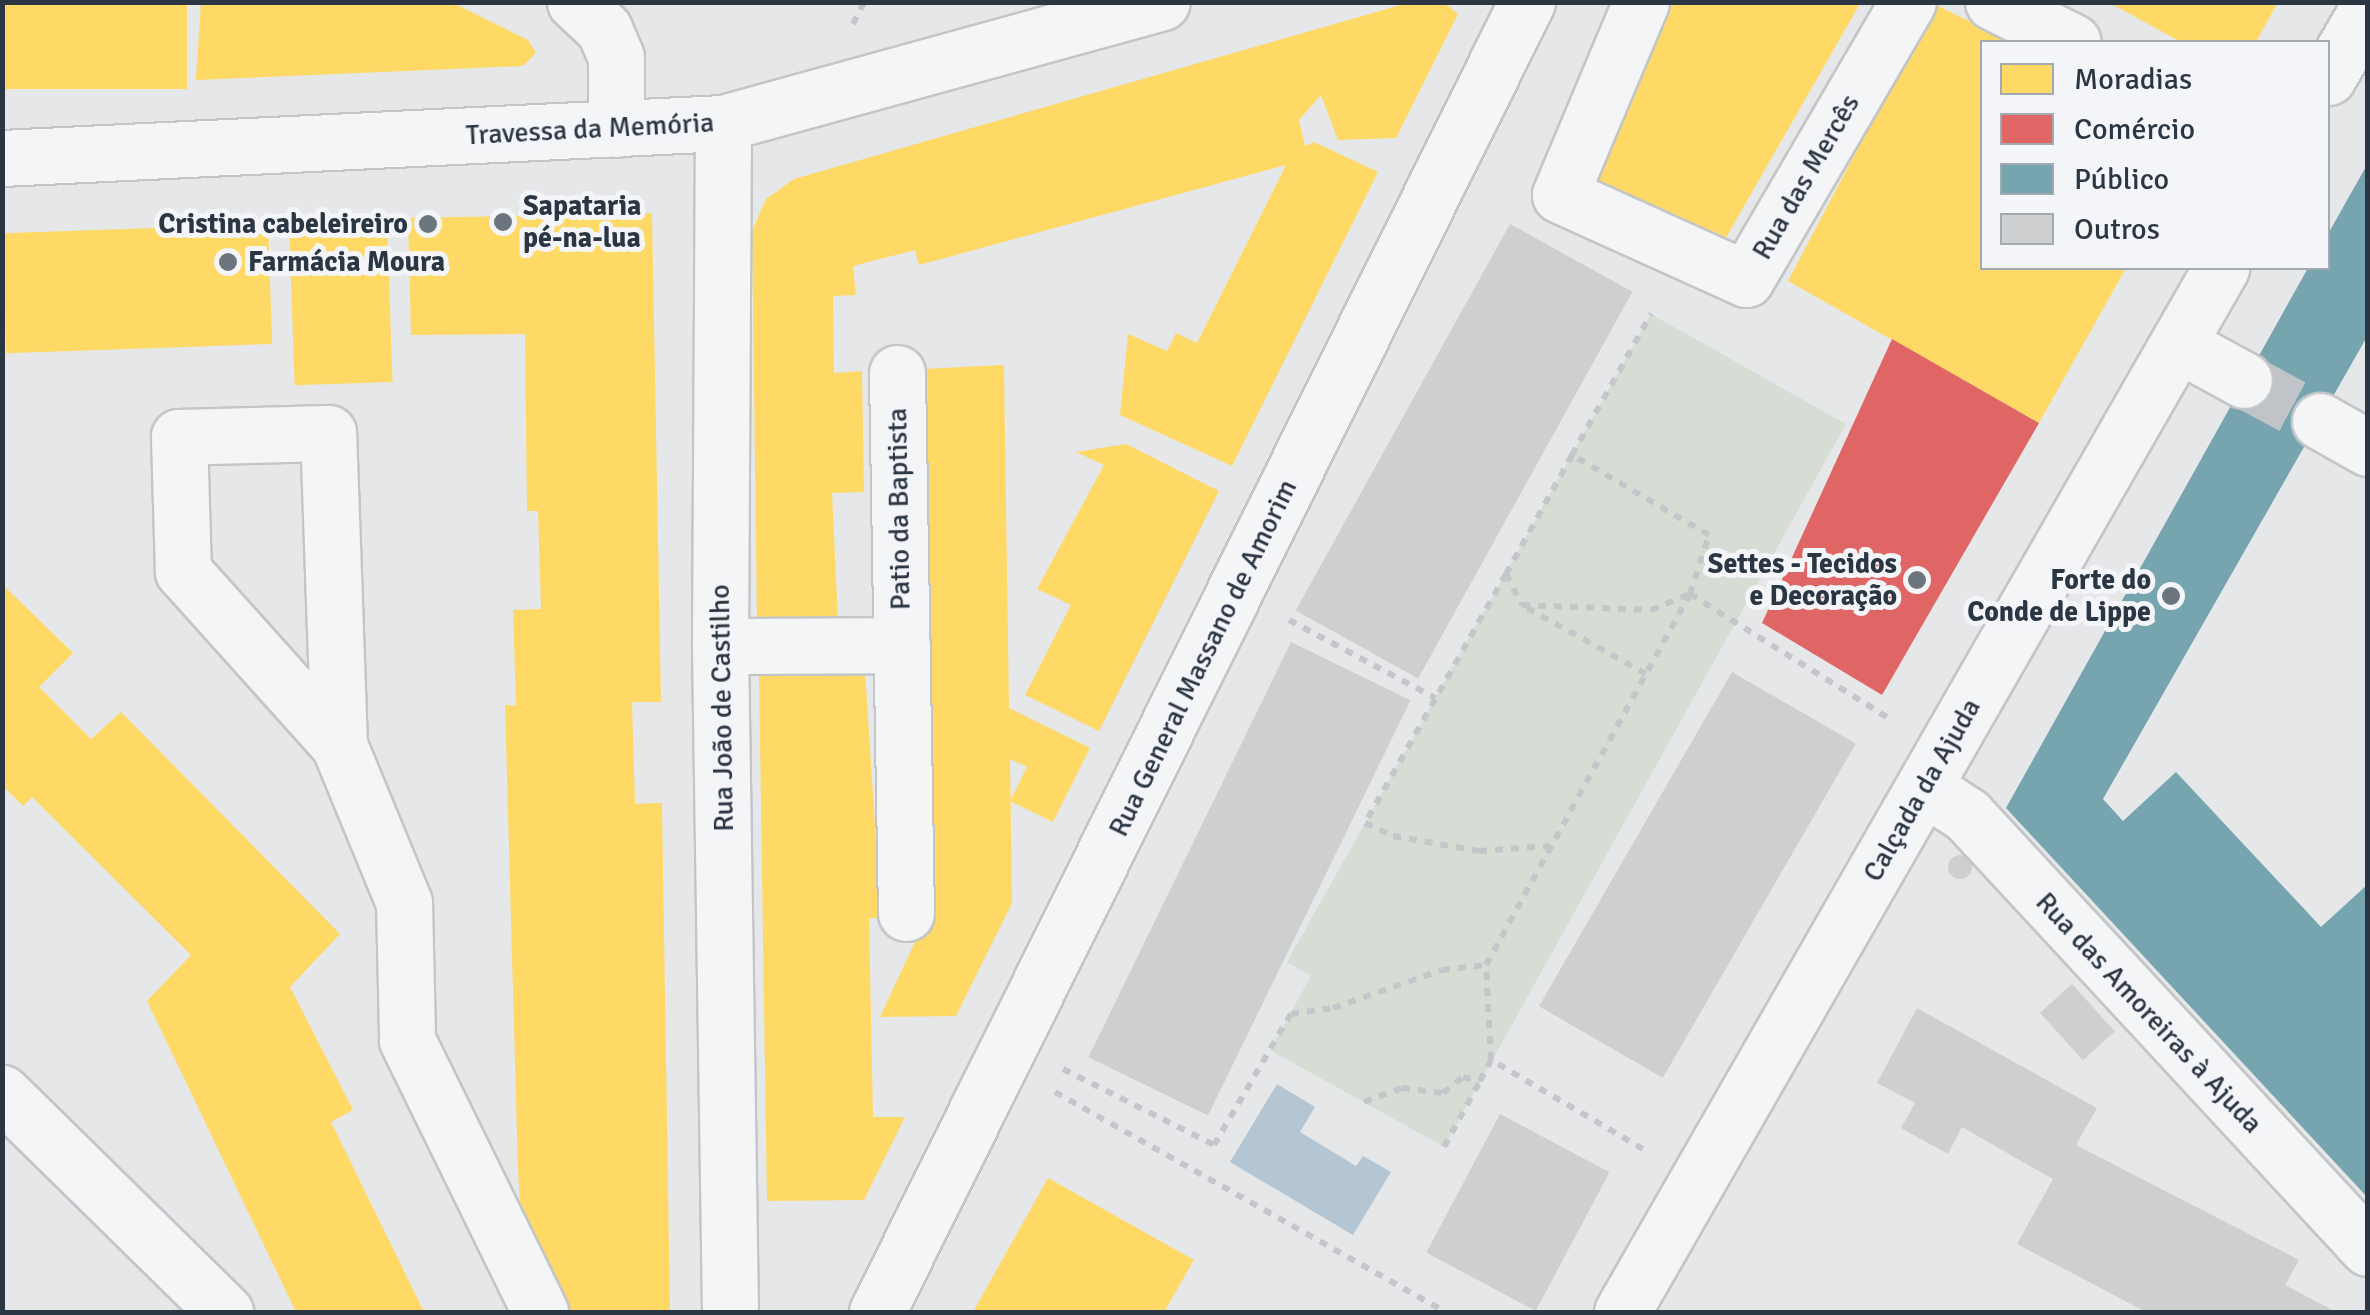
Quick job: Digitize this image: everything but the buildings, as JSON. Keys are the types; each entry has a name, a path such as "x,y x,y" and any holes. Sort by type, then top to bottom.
{"street":[{"path":"575,2 604,28 616,57 616,129"},
{"name":"Travessa da Memória","path":"2,158 724,122 1162,2"},
{"name":"Rua General Massano de Amorim","path":"877,1312 1526,2"},
{"name":"Rua das Mercês","path":"1641,2 1560,194 1746,278 1908,2"},
{"path":"1993,2 2070,40"},
{"path":"2330,73 2368,8"},
{"name":"Rua João de Castilho","path":"724,122 720,646 737,1306"},
{"name":"Calçada da Ajuda","path":"1622,1312 2220,270"},
{"path":"2178,344 2244,380"},
{"name":"Patio da Baptista","path":"897,374 906,913"},
{"path":"2320,421 2368,448"},
{"path":"339,745 328,433 179,437 183,570 339,745 404,904 407,1040 540,1312"},
{"name":"Patio da Baptista","path":"720,646 902,645"},
{"name":"Rua das Amoreiras à Ajuda","path":"1935,768 1967,815 2368,1248"},
{"path":"2,1093 225,1312"}],"path":[{"path":"1552,846 1479,850 1393,836 1365,822 1651,314"},
{"path":"1444,1147 1491,1060 1486,965 1690,594 1709,535 1572,455"},
{"path":"1506,574 1522,605 1646,674"},
{"path":"1235,591 1435,698"},
{"path":"1690,594 1935,768"},
{"path":"1522,605 1651,610 1690,594"},
{"path":"1007,1052 1214,1146 1291,1014 1333,1008 1442,970 1486,965"},
{"path":"1007,1052 1445,1312"},
{"path":"1491,1060 1697,1181"},
{"path":"1364,1102 1402,1088 1442,1093 1463,1077 1480,1081"}],"shaded area":[{"path":"1651,314 1846,424 1444,1147 1270,1050 1311,976 1287,962"}],"water":[{"path":"1277,1084 1315,1107 1300,1132 1356,1166 1363,1156 1391,1172 1353,1235 1230,1162"}],"tunnel":[{"path":"2244,380 2320,421"}],"place":[{"name":"Sapataria pé-na-lua","path":"503,222"},
{"name":"Cristina cabeleireiro","path":"428,224"},
{"name":"Farmácia Moura","path":"228,262"},
{"name":"Settes - Tecidos e Decoração","path":"1917,580"},
{"name":"Forte do Conde de Lippe","path":"2171,596"}]}
